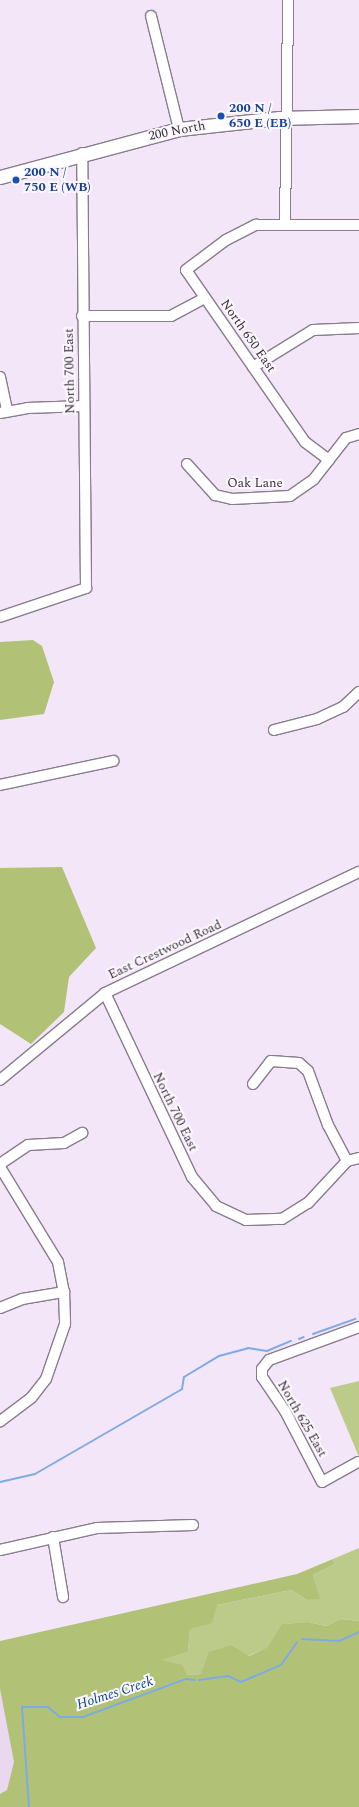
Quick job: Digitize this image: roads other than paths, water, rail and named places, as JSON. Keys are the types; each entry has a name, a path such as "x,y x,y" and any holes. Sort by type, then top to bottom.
{"main road":[{"name":"200 North","path":"0,177 82,153 179,129 288,118 359,116"}],"street":[{"path":"286,225 288,0"},
{"path":"151,16 179,129"},
{"name":"North 700 East","path":"0,617 86,588 84,406 87,316 82,153"},
{"path":"205,298 186,270 226,240 256,225 359,225"},
{"name":"North 650 East","path":"87,316 171,316 205,298 305,442 329,460"},
{"path":"253,366 313,330 359,328"},
{"path":"0,377 3,412 84,406"},
{"name":"Oak Lane","path":"187,464 215,495 232,499 290,496 304,489 346,438 359,434"},
{"path":"274,730 317,719 343,707 359,692"},
{"path":"0,785 113,761"},
{"name":"East Crestwood Road","path":"0,1080 105,993 359,872"},
{"name":"North 700 East","path":"105,993 192,1177 216,1206 246,1220 282,1219 308,1203 347,1161"},
{"path":"253,1084 272,1061 299,1063 308,1071 328,1125 347,1161 359,1158"},
{"path":"0,1164 28,1145 64,1143 82,1133"},
{"path":"0,1167 48,1241 58,1262 64,1292 65,1324 46,1379 32,1398 0,1421"},
{"path":"0,1308 22,1299 64,1292"},
{"name":"North 625 East","path":"358,1462 322,1482 285,1411 262,1377 262,1369 269,1360 359,1328"},
{"path":"0,1550 53,1537 137,1524 193,1525"},
{"path":"53,1537 63,1597"}],"waterway":[{"path":"313,1334 355,1319"},
{"path":"299,1339 304,1337"},
{"path":"0,1482 35,1474 182,1389 184,1377 219,1356 248,1348 267,1351 291,1341"},
{"name":"Holmes Creek","path":"302,1639 339,1641 359,1632"},
{"name":"Holmes Creek","path":"199,1680 228,1676 241,1682 281,1665 297,1642"},
{"name":"Holmes Creek","path":"29,1807 22,1707 48,1707 60,1717 83,1717 186,1679 195,1680"}],"place":[{"name":"200 N / 650 E (EB)","path":"221,116"},
{"name":"200 N / 750 E (WB)","path":"16,180"}]}
